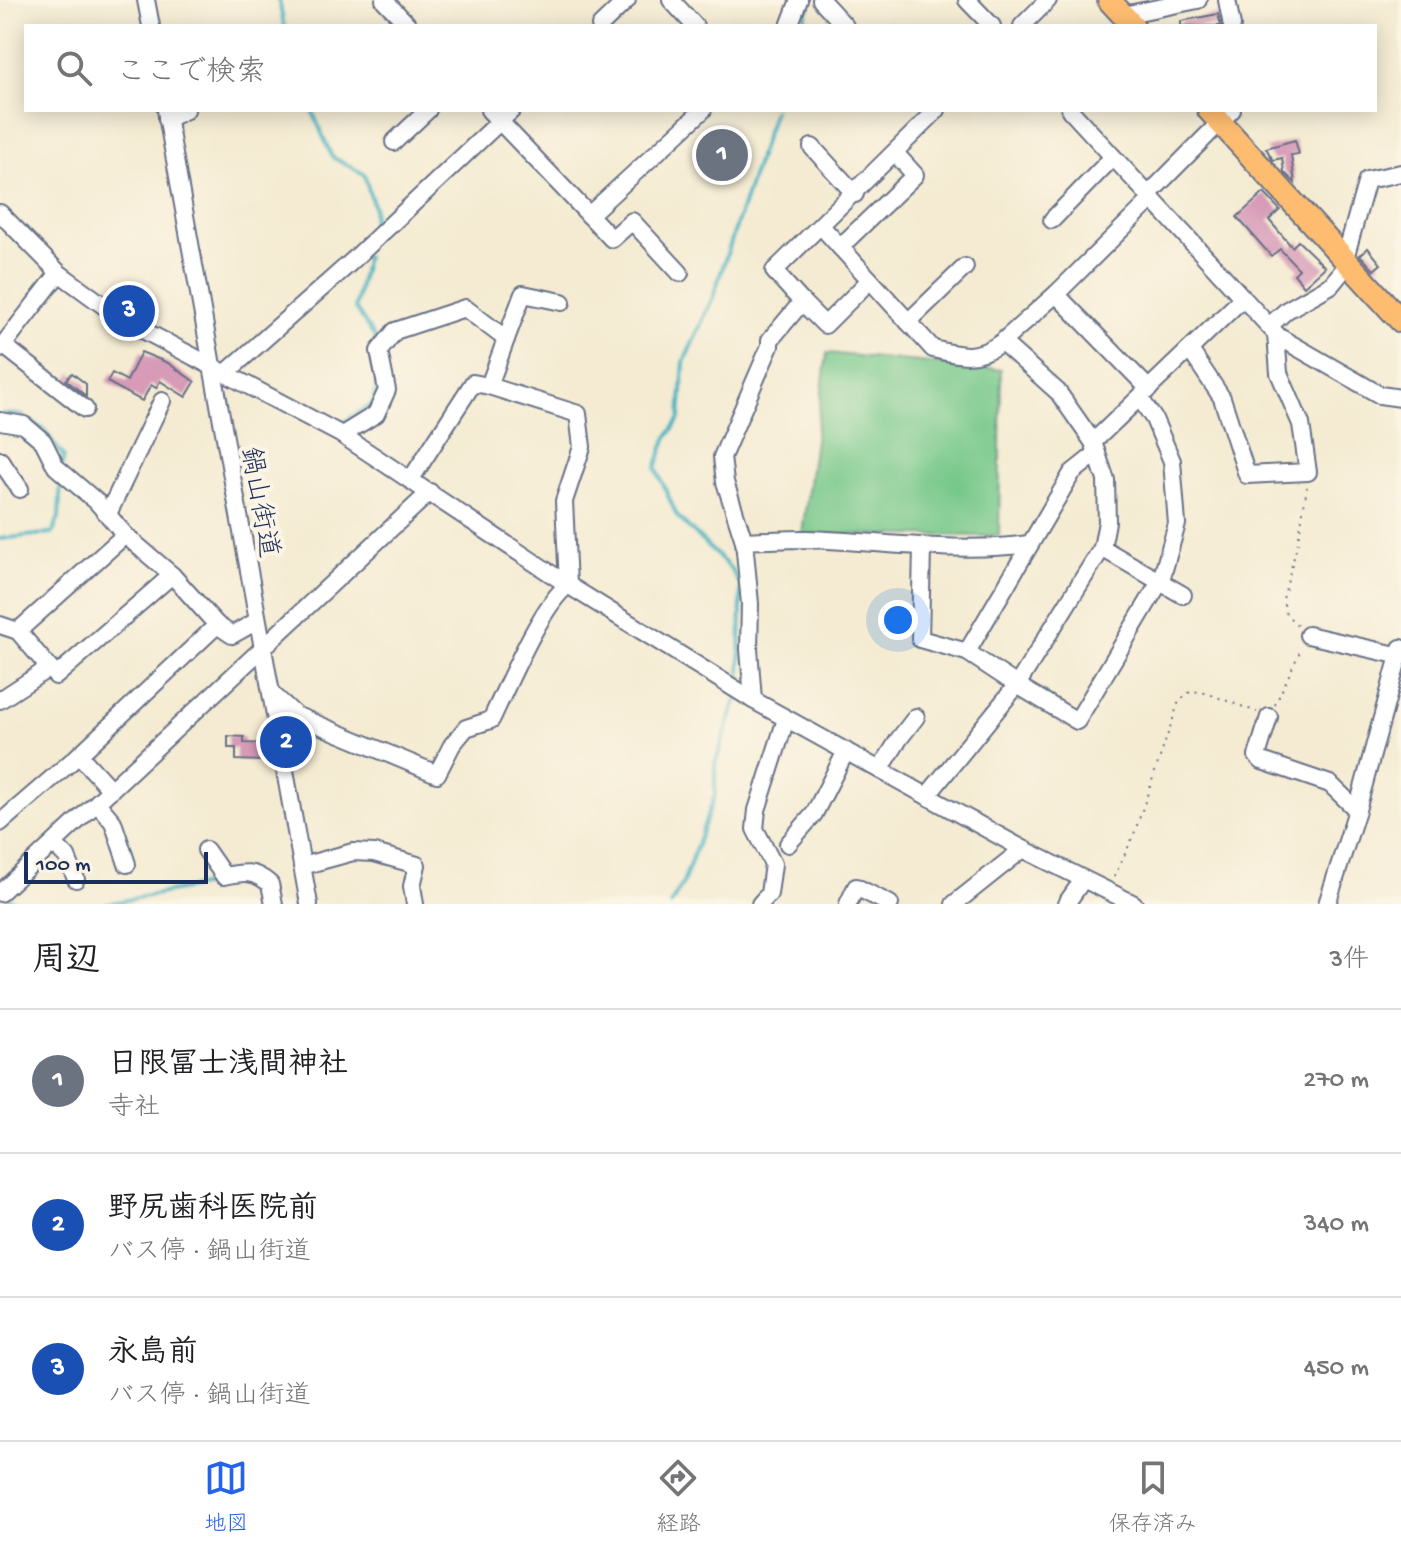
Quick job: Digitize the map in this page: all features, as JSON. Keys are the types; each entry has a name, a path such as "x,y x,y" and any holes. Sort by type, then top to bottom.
{"main road":[{"path":"1221,114 1401,321"}],"street":[{"path":"146,0 151,24"},
{"path":"384,0 407,24"},
{"path":"602,24 627,0"},
{"path":"671,0 693,24"},
{"path":"790,24 799,0"},
{"path":"821,0 843,24"},
{"path":"967,0 990,24"},
{"path":"1024,24 1048,0"},
{"path":"1122,14 1198,0"},
{"path":"1227,0 1232,24"},
{"path":"394,142 426,112"},
{"path":"589,215 701,112"},
{"path":"870,280 825,325 774,271 855,194 931,112"},
{"path":"1072,112 1272,330 1380,395 1401,398"},
{"path":"218,370 350,263 500,114 612,239 632,221 680,273"},
{"path":"822,227 933,349 958,355 982,355 1002,342 1056,294 1150,197 1221,114"},
{"name":"鍋山街道","path":"166,115 218,370 257,621 309,904"},
{"path":"812,147 855,194"},
{"path":"840,247 915,175 895,153"},
{"path":"1052,220 1113,157"},
{"path":"1190,350 1222,398 1247,475 1308,472 1301,424 1279,373 1272,330 1287,310 1331,285 1347,260 1367,180 1401,173"},
{"path":"0,213 59,273 122,319 342,435 568,585 753,700 1082,881 1134,904"},
{"path":"908,322 965,267"},
{"path":"59,273 2,347 85,409"},
{"path":"489,386 523,294 562,302"},
{"path":"922,548 920,639 967,652 1077,721 1161,580 1177,524 1172,461 1144,393 1056,294"},
{"path":"967,652 1072,473 1144,393 1243,298"},
{"path":"753,700 749,649 750,604 744,541 725,482 722,457 770,340 802,302"},
{"path":"342,435 376,414 387,390 379,351 395,331 465,308 506,339"},
{"path":"927,796 1017,685 1102,548 1107,522 1106,480 1095,448 1058,392 1002,342"},
{"path":"411,479 473,383 578,414 582,447 564,501 568,585"},
{"path":"108,514 162,401"},
{"path":"0,421 24,425 43,441 56,467 97,502 125,535 172,575 217,625 232,635 257,621"},
{"path":"0,460 20,489"},
{"path":"0,893 430,492"},
{"path":"18,631 125,535"},
{"path":"744,541 807,539 922,548 1000,548 1029,544"},
{"path":"1102,548 1183,595"},
{"path":"0,625 18,631 56,676 172,575"},
{"path":"271,693 295,715 437,774 452,745 466,728 491,720 549,607 557,593 568,585"},
{"path":"0,823 79,755 217,625"},
{"path":"1308,635 1400,653 1357,810 1327,904"},
{"path":"0,700 49,668"},
{"path":"880,770 916,717"},
{"path":"1269,717 1257,756 1262,761 1330,784 1357,810"},
{"path":"760,904 769,894 773,864 755,829 757,810 786,719"},
{"path":"788,844 814,814 846,751"},
{"path":"79,755 111,790"},
{"path":"97,803 113,822 127,864"},
{"path":"54,844 67,857 76,879"},
{"path":"954,904 1023,849"},
{"path":"206,850 224,876 256,873 270,884 274,904"},
{"path":"302,866 353,852 374,853 417,865 412,886 415,904"},
{"path":"1066,904 1082,881"},
{"path":"848,904 856,887 890,904"}],"path":[{"path":"1107,893 1133,837 1179,701 1191,691 1206,693 1269,717 1308,635 1286,614 1283,599 1306,503 1308,472"}],"green space":[{"path":"827,353 1001,370 999,536 802,534"}],"building":[{"path":"1218,14 1220,24 1181,24 1181,21"},
{"path":"1295,140 1299,154 1291,155 1295,183 1284,172 1282,158 1273,160 1266,148"},
{"path":"1264,193 1280,210 1269,220 1292,247 1298,241 1325,267 1304,286 1294,274 1299,269 1280,249 1271,256 1237,217"},
{"path":"1368,248 1381,264 1374,270 1360,255"},
{"path":"141,352 168,363 195,382 186,397 160,381 156,388 151,385 142,401 107,382 112,373 127,381"},
{"path":"72,373 86,384 86,396 66,380"},
{"path":"228,736 244,737 244,743 266,744 265,761 236,760 236,748 228,748"}],"waterway":[{"path":"279,0 284,24"},
{"path":"803,24 811,0"},
{"path":"313,112 332,157 364,174 374,208 371,237"},
{"path":"740,687 741,586 731,569 677,516 656,468 666,439 680,418 684,362 713,297 773,112"},
{"path":"366,257 355,308 379,344"},
{"path":"341,424 372,404 378,380"},
{"path":"3,414 25,418"},
{"path":"33,423 44,430 64,457 62,465"},
{"path":"0,539 53,533 59,517 61,478"},
{"path":"671,904 683,883 715,795 715,764 738,695"},
{"path":"105,904 222,882"},
{"path":"4,894 18,904"}],"place":[{"name":"日限冨士浅間神社","path":"722,155"},
{"name":"永島前","path":"129,311"},
{"name":"野尻歯科医院前","path":"286,742"}]}
